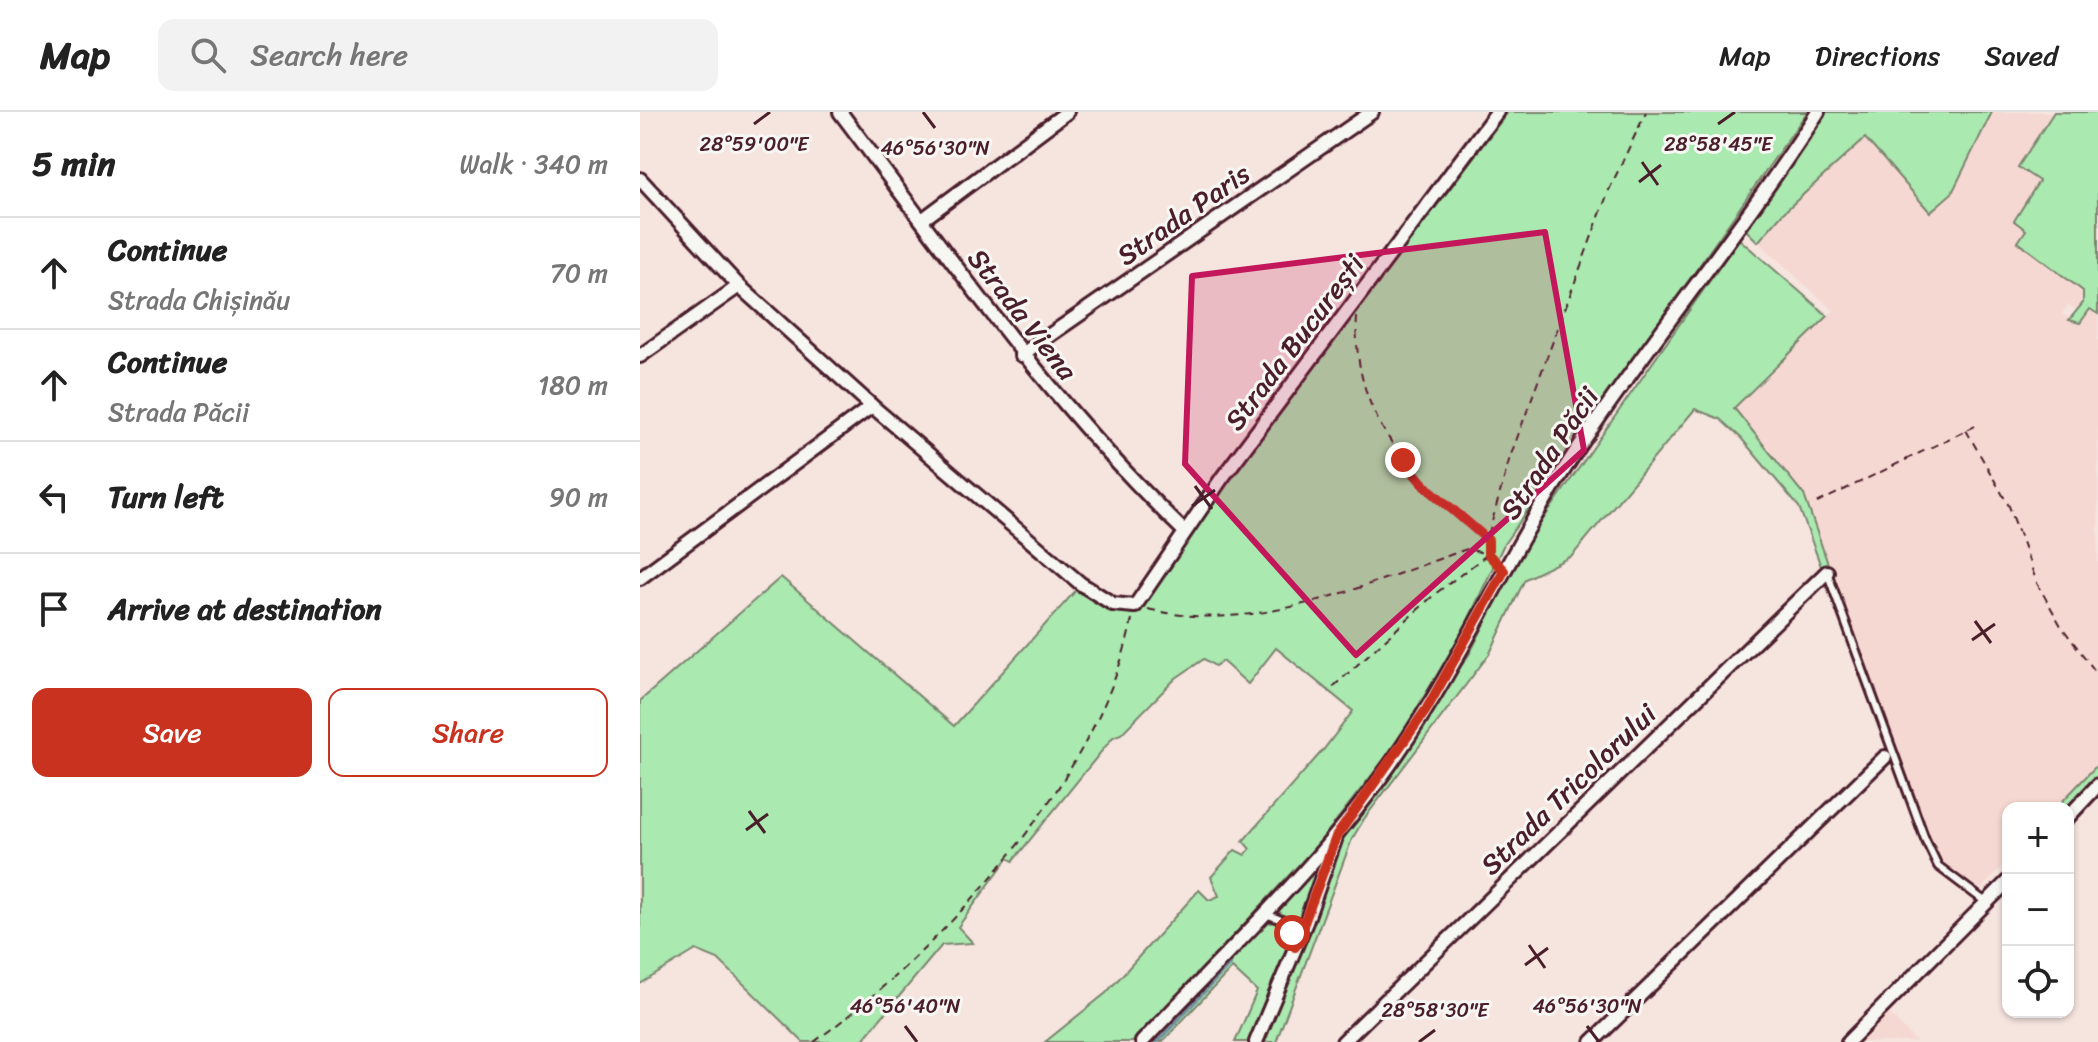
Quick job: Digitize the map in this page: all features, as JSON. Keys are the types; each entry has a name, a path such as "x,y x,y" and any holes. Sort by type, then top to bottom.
{"street":[{"name":"Strada Viena","path":"840,112 1021,355 1120,470 1184,531"},
{"path":"922,220 1067,112"},
{"name":"Strada Paris","path":"1021,355 1372,112"},
{"name":"Strada București","path":"1135,606 1184,531 1497,112"},
{"name":"Strada Păcii","path":"1142,1042 1336,837 1426,710 1571,459 1818,112"},
{"path":"640,179 739,286 872,406 1081,584 1113,604 1135,606"},
{"path":"640,356 739,286"},
{"path":"640,578 872,406"},
{"name":"Strada Tricolorului","path":"1343,1042 1827,572"},
{"path":"1592,1042 1885,757"},
{"path":"2074,811 2098,785"},
{"path":"1256,1042 1336,837"},
{"path":"1848,1042 2002,887"}],"lane":[{"path":"1827,572 1925,839 1938,866 1987,903"},
{"path":"1263,914 1284,921 1292,933 1295,947"}],"path":[{"path":"1488,554 1488,540 1510,457 1609,190 1646,112"},
{"path":"1359,296 1357,349 1373,414 1424,485 1488,540"},
{"path":"1817,503 1975,426"},
{"path":"1966,430 2009,506 2037,583 2061,626 2098,675"},
{"path":"814,1042 860,1007 942,933 1035,819 1078,755 1113,682 1130,633 1135,606 1174,615 1232,619 1338,594 1467,549 1488,554 1504,571"},
{"path":"1333,687 1435,594 1488,554"}],"highlighted area":[{"path":"1545,232 1584,450 1356,655 1185,464 1192,276"}],"shaded area":[{"path":"1992,112 2054,112 2019,167 2039,181 2014,221 2026,230 2018,243 2083,291 2083,303 2076,310 2068,305 2062,314 2080,323 2090,309 2098,314 2098,764 2062,802 2002,802 2002,866 1981,889 1948,869 1928,838 1804,495 1734,408 1834,311 1758,242 1782,214 1866,138 1942,204 1952,193"},
{"path":"1889,1013 1916,1042 1859,1042 1870,1031"}],"green space":[{"path":"1508,112 1807,112 1504,544 1463,631 1396,744 1318,844 1135,1042 1045,1042 1106,993 1199,890 1209,900 1219,896 1211,877 1235,850 1245,855 1250,849 1243,841 1324,749 1353,711 1276,648 1248,684 1222,661 1215,666 1204,659 1176,678 1121,734 1113,737 1013,861 1008,858 958,927 973,943 942,945 861,1042 803,1042 718,959 696,950 640,984 640,701 781,577 954,726 1078,588 1107,607 1132,614 1205,511"},
{"path":"1823,112 1992,112 1952,193 1930,212 1865,138 1782,214 1758,242 1745,229"},
{"path":"2054,112 2098,112 2098,314 2090,309 2080,323 2069,320 2083,303 2083,291 2018,242 2026,230 2014,221 2039,181 2018,167"},
{"path":"1739,239 1828,316 1734,408 1804,495 1828,564 1822,569 1799,507 1741,438 1720,419 1695,409 1572,556 1525,579 1490,653 1352,839 1276,1042 1264,1042 1344,838 1470,653 1523,548"},
{"path":"2098,764 2098,779 2074,805 2074,802 2062,802"},
{"path":"1312,865 1320,870 1298,926 1274,908"},
{"path":"1261,921 1280,924 1289,942 1248,1042 1235,1042 1257,991 1232,968 1162,1042 1150,1042"}],"waterway":[{"path":"1157,1042 1230,964"}],"route":[{"path":"1292,933 1295,947 1336,837 1426,710 1459,657 1504,571 1488,554 1488,540 1424,485 1403,460"}]}
